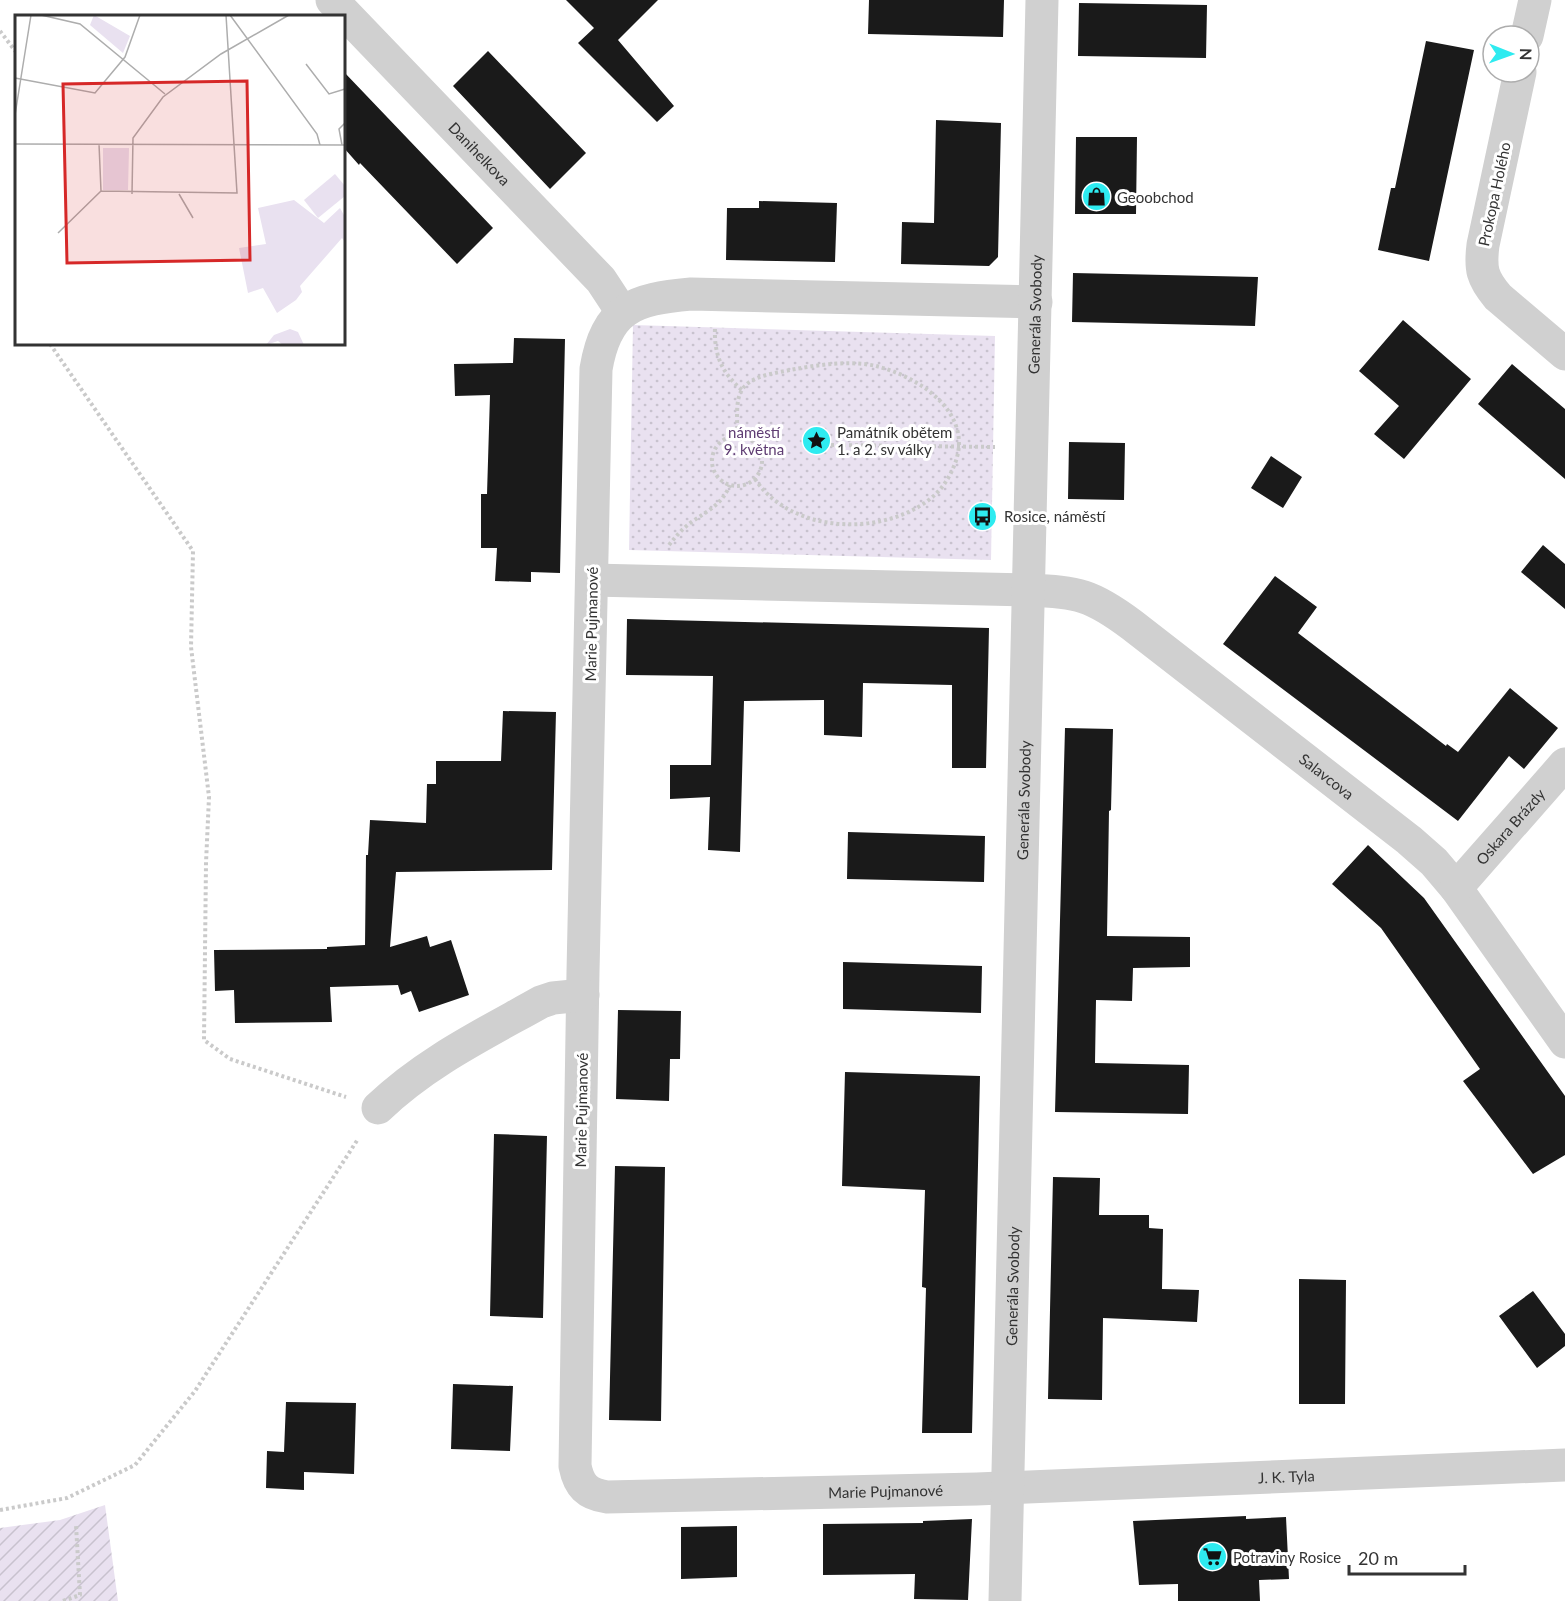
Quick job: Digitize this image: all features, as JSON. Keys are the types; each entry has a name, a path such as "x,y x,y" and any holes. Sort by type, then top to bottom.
{"street":[{"name":"Danihelkova","path":"332,0 601,280 622,312"},
{"name":"Generála Svobody","path":"1005,1601 1042,0"},
{"path":"1530,24 1535,0"},
{"name":"Prokopa Holého","path":"1517,84 1483,245 1482,274 1488,286 1498,297 1565,354"},
{"path":"622,312 646,300 663,296 717,295 1036,302"},
{"name":"Marie Pujmanové","path":"622,312 605,336 599,350 596,369 575,1466 581,1485 589,1493 607,1497 1007,1488"},
{"path":"592,580 1029,590"},
{"name":"Salavcova","path":"1029,590 1080,594 1112,610 1409,840 1434,862 1456,888 1565,1042"},
{"name":"Oskara Brázdy","path":"1456,888 1565,764"},
{"path":"378,1108 424,1069 531,1008 553,998 583,995"},
{"name":"J. K. Tyla","path":"1007,1488 1565,1465"}],"path":[{"path":"0,31 15,51"},
{"path":"717,295 716,353 726,374 742,390"},
{"path":"0,1510 66,1498 135,1465 195,1391 378,1108 230,1059 204,1040 209,797 191,646 192,551 51,345"},
{"path":"737,435 739,398 744,386 753,380 802,368 830,365 873,366 911,378 938,397 954,423 959,446 951,474 938,492 914,509 896,517 874,522 830,523 812,519 785,508 770,497 755,479"},
{"path":"737,435 750,439 759,449 763,461 755,479 743,485 730,485 716,474 712,457 721,441 737,435"},
{"path":"831,445 1002,447"},
{"path":"655,582 660,560 667,547 678,533 721,502 730,485"},
{"path":"63,1601 80,1595 76,1525"}],"green space":[{"name":"náměstí 9. května","path":"633,325 995,336 991,560 629,550"},
{"path":"105,1505 118,1601 0,1601 0,1528 60,1520"}],"building":[{"path":"566,0 658,0 618,40 674,106 657,122 578,43 594,28"},
{"path":"869,0 1004,0 1003,37 868,34"},
{"path":"1079,3 1207,5 1206,58 1078,56"},
{"path":"1426,41 1474,50 1429,261 1378,250 1391,188 1395,188"},
{"path":"488,51 586,153 550,189 453,86"},
{"path":"345,73 493,228 457,264 360,163 359,165 345,149"},
{"path":"936,120 1001,123 998,257 989,266 901,264 902,222 934,223"},
{"path":"1076,137 1137,137 1136,214 1075,214"},
{"path":"759,201 837,203 835,262 726,260 727,208 759,208"},
{"path":"1073,273 1258,277 1255,326 1072,322"},
{"path":"1403,320 1471,379 1404,459 1374,434 1399,406 1359,371"},
{"path":"514,338 565,339 560,573 531,572 531,582 495,581 497,548 481,548 481,494 487,494 490,395 455,396 454,364 513,363"},
{"path":"1512,364 1565,409 1565,479 1478,404"},
{"path":"1069,442 1125,443 1124,500 1068,499"},
{"path":"1271,456 1302,477 1283,508 1251,488"},
{"path":"1543,545 1565,564 1565,609 1521,572"},
{"path":"1275,576 1317,607 1298,633 1446,746 1447,744 1458,752 1510,688 1558,728 1524,769 1509,756 1458,821 1223,644"},
{"path":"627,619 989,628 986,768 952,768 952,685 863,683 862,737 824,735 824,700 744,701 740,852 708,850 710,797 670,799 670,765 711,765 713,676 626,675"},
{"path":"503,711 556,712 552,870 396,872 390,947 427,936 430,947 451,940 469,995 419,1012 411,991 401,995 398,985 330,987 332,1022 235,1023 234,990 215,991 214,950 327,949 327,947 365,945 366,855 368,855 370,820 426,823 427,784 436,784 436,761 501,761"},
{"path":"1065,728 1113,729 1107,936 1190,937 1190,967 1133,968 1132,1001 1096,1000 1095,1063 1189,1065 1188,1114 1055,1112"},
{"path":"848,832 985,836 984,882 847,879"},
{"path":"1368,845 1424,898 1565,1096 1565,1155 1533,1174 1463,1081 1480,1069 1381,928 1332,884"},
{"path":"843,962 982,966 981,1013 843,1009"},
{"path":"618,1010 681,1011 680,1059 670,1059 669,1101 616,1099"},
{"path":"845,1072 980,1076 972,1433 922,1433 926,1288 922,1287 925,1190 842,1186"},
{"path":"494,1134 547,1136 543,1318 490,1316"},
{"path":"615,1166 665,1167 661,1421 609,1420"},
{"path":"1053,1177 1100,1178 1099,1215 1149,1215 1149,1228 1163,1229 1162,1289 1199,1290 1197,1322 1103,1318 1102,1400 1048,1399"},
{"path":"1299,1279 1346,1280 1345,1404 1299,1404"},
{"path":"1533,1291 1565,1334 1565,1346 1537,1368 1499,1316"},
{"path":"453,1384 513,1386 510,1451 451,1449"},
{"path":"286,1402 356,1403 354,1474 304,1472 304,1490 266,1488 267,1451 284,1452"},
{"path":"1246,1516 1246,1519 1286,1517 1289,1579 1259,1580 1260,1601 1178,1601 1178,1584 1139,1585 1133,1521"},
{"path":"972,1519 968,1600 914,1599 915,1574 823,1575 823,1524 923,1523 923,1521"},
{"path":"737,1526 737,1577 681,1579 681,1527"}],"place":[{"name":"Geoobchod","path":"1096,197"},
{"name":"Památník obětem 1. a 2. sv války","path":"816,441"},
{"name":"Rosice, náměstí","path":"983,516"},
{"name":"Potraviny Rosice","path":"1212,1557"}]}
